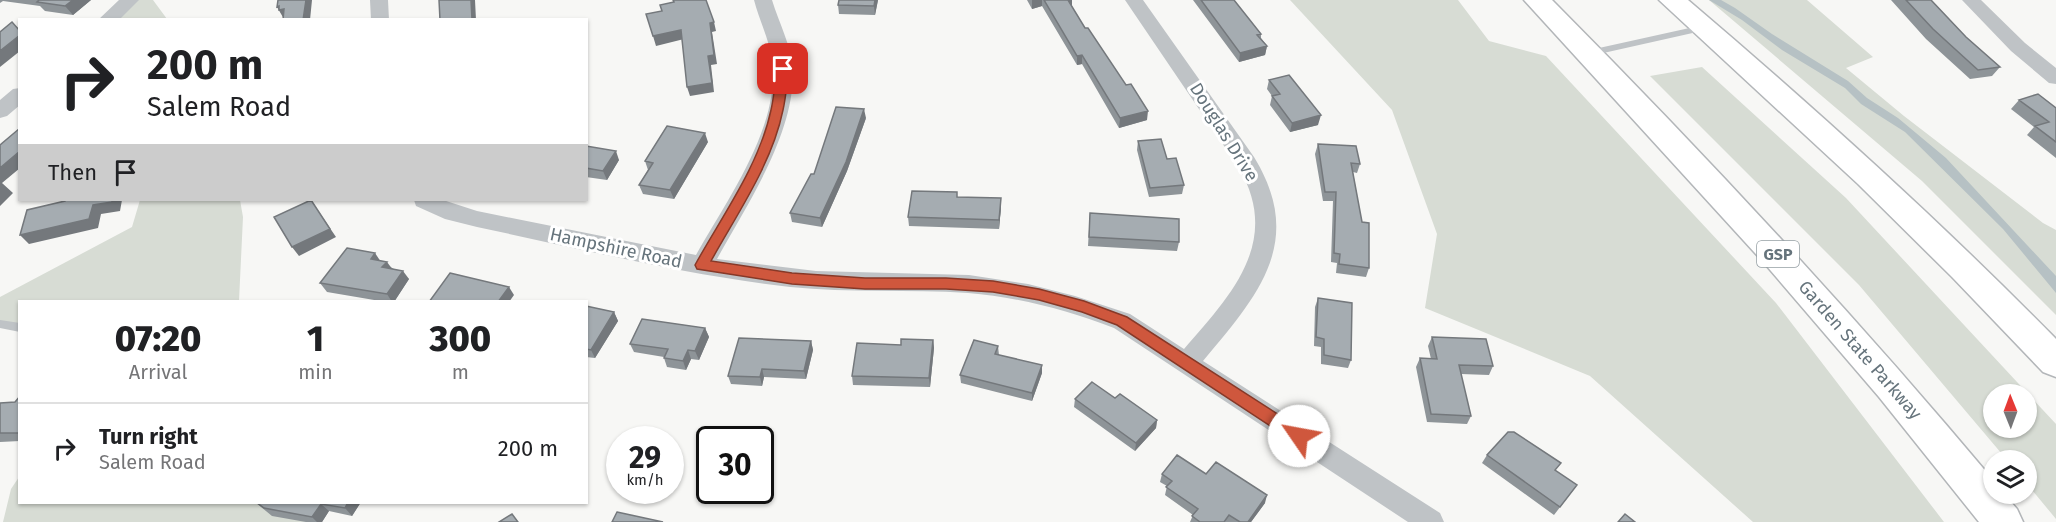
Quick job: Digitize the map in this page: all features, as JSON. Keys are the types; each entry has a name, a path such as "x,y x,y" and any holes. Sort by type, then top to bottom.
{"highway":[{"name":"Garden State Parkway","path":"1537,0 1683,151 1803,283 1922,422 2003,522"},
{"path":"1672,0 1875,181 2056,362"}],"street":[{"path":"109,18 130,0"},
{"path":"379,0 380,18"},
{"path":"702,265 755,169 770,136 777,110 783,69 762,0"},
{"name":"Douglas Drive","path":"1134,0 1204,97 1254,176 1262,192 1267,213 1267,235 1261,256 1245,288 1221,322 1186,363"},
{"path":"1971,0 2018,47 2056,78"},
{"name":"Hampshire Road","path":"426,201 453,213 477,219 702,265 792,279 865,284 958,284 993,287 1039,295 1084,307 1122,321 1431,522"}],"lane":[{"path":"1589,53 1704,27"},
{"path":"0,324 18,328"}],"shaded area":[{"path":"137,0 153,0 166,18 116,18"},
{"path":"1290,0 1458,0 1489,41 1546,56 1776,303 1944,522 1753,522 1590,376 1425,308 1437,234 1392,110"},
{"path":"1709,0 1807,0 1873,57 1846,68 1904,116 2043,223 2056,230 2056,315 1922,181"},
{"path":"1709,0 1721,0 1735,8 1848,81 1946,158 2056,276 2056,293 2003,229 1905,132 1861,104 1845,88 1782,50 1742,20"},
{"path":"1702,67 1846,198 2019,384 1983,384 1983,432 1859,285 1650,76"},
{"path":"140,201 240,201 243,217 239,300 18,300 18,326 0,323 0,297 132,227"},
{"path":"2037,404 2056,424 2056,519 2037,496 2037,450 1999,450 1988,438 2037,438"},
{"path":"18,478 18,504 301,504 310,522 3,522 11,489"}],"building":[{"path":"39,0 73,0 65,6 37,2"},
{"path":"278,0 306,0 303,18 283,18 284,9 279,10 279,6 277,7"},
{"path":"439,0 471,0 472,18 440,18"},
{"path":"673,0 706,0 714,22 710,23 714,55 708,56 712,83 687,87 681,30 653,36 646,14 662,11 660,5 674,2"},
{"path":"839,0 875,0 874,6 838,5"},
{"path":"1044,0 1068,0 1126,85 1131,84 1148,111 1120,118 1082,55 1077,56"},
{"path":"1201,0 1234,0 1261,34 1257,35 1267,46 1240,53"},
{"path":"1906,0 1931,0 1966,37 2000,67 1978,70 1933,29"},
{"path":"12,22 18,29 18,37 0,51 0,32"},
{"path":"1289,75 1321,115 1292,123 1272,96 1280,94 1269,80"},
{"path":"2038,94 2056,108 2056,142 2035,126 2049,122 2019,100"},
{"path":"836,107 864,109 846,162 820,218 790,213 811,174 814,174"},
{"path":"667,126 705,133 670,190 639,185 653,163 645,161"},
{"path":"18,130 18,153 0,168 0,145"},
{"path":"1161,139 1167,159 1176,158 1184,185 1150,188 1138,141"},
{"path":"1318,144 1356,146 1360,164 1351,163 1362,222 1369,223 1369,268 1339,264 1340,254 1334,253 1336,192 1325,192"},
{"path":"588,146 616,151 603,171 588,168"},
{"path":"912,191 957,192 957,197 1001,198 999,220 908,217"},
{"path":"65,201 112,201 93,205 89,219 20,235 27,210"},
{"path":"312,201 330,229 292,247 274,217"},
{"path":"1090,213 1179,219 1179,242 1089,237"},
{"path":"347,248 375,253 371,259 387,262 382,267 403,271 387,294 320,283"},
{"path":"450,273 509,287 499,300 430,300"},
{"path":"1318,298 1352,303 1351,360 1324,355 1324,339 1316,337"},
{"path":"588,306 614,312 591,350 588,349"},
{"path":"642,319 705,328 695,351 688,350 683,361 664,358 668,349 630,344"},
{"path":"1432,337 1486,339 1493,366 1459,365 1471,416 1431,414 1420,358 1437,359"},
{"path":"739,338 811,341 804,371 762,369 760,377 728,376"},
{"path":"901,339 933,340 929,378 852,376 857,343 901,345"},
{"path":"974,340 998,346 995,354 1042,365 1032,393 960,375"},
{"path":"1092,382 1115,398 1120,394 1157,420 1136,443 1075,399"},
{"path":"18,398 18,433 0,433 0,403 15,402"},
{"path":"1508,432 1514,432 1561,463 1555,470 1577,485 1560,507 1487,455"},
{"path":"1177,455 1206,474 1216,462 1267,495 1248,522 1240,522 1229,515 1224,522 1200,522 1192,516 1198,509 1166,487 1172,481 1162,474"},
{"path":"259,504 321,504 312,517 264,508"},
{"path":"321,504 347,504 345,508"},
{"path":"617,512 663,522 612,522"},
{"path":"512,514 518,522 499,522"},
{"path":"1625,514 1635,522 1618,522"}],"route":[{"path":"783,69 782,85 770,136 755,169 738,196 702,265 792,279 865,284 946,284 993,287 1039,295 1084,307 1122,321 1299,436"}]}
